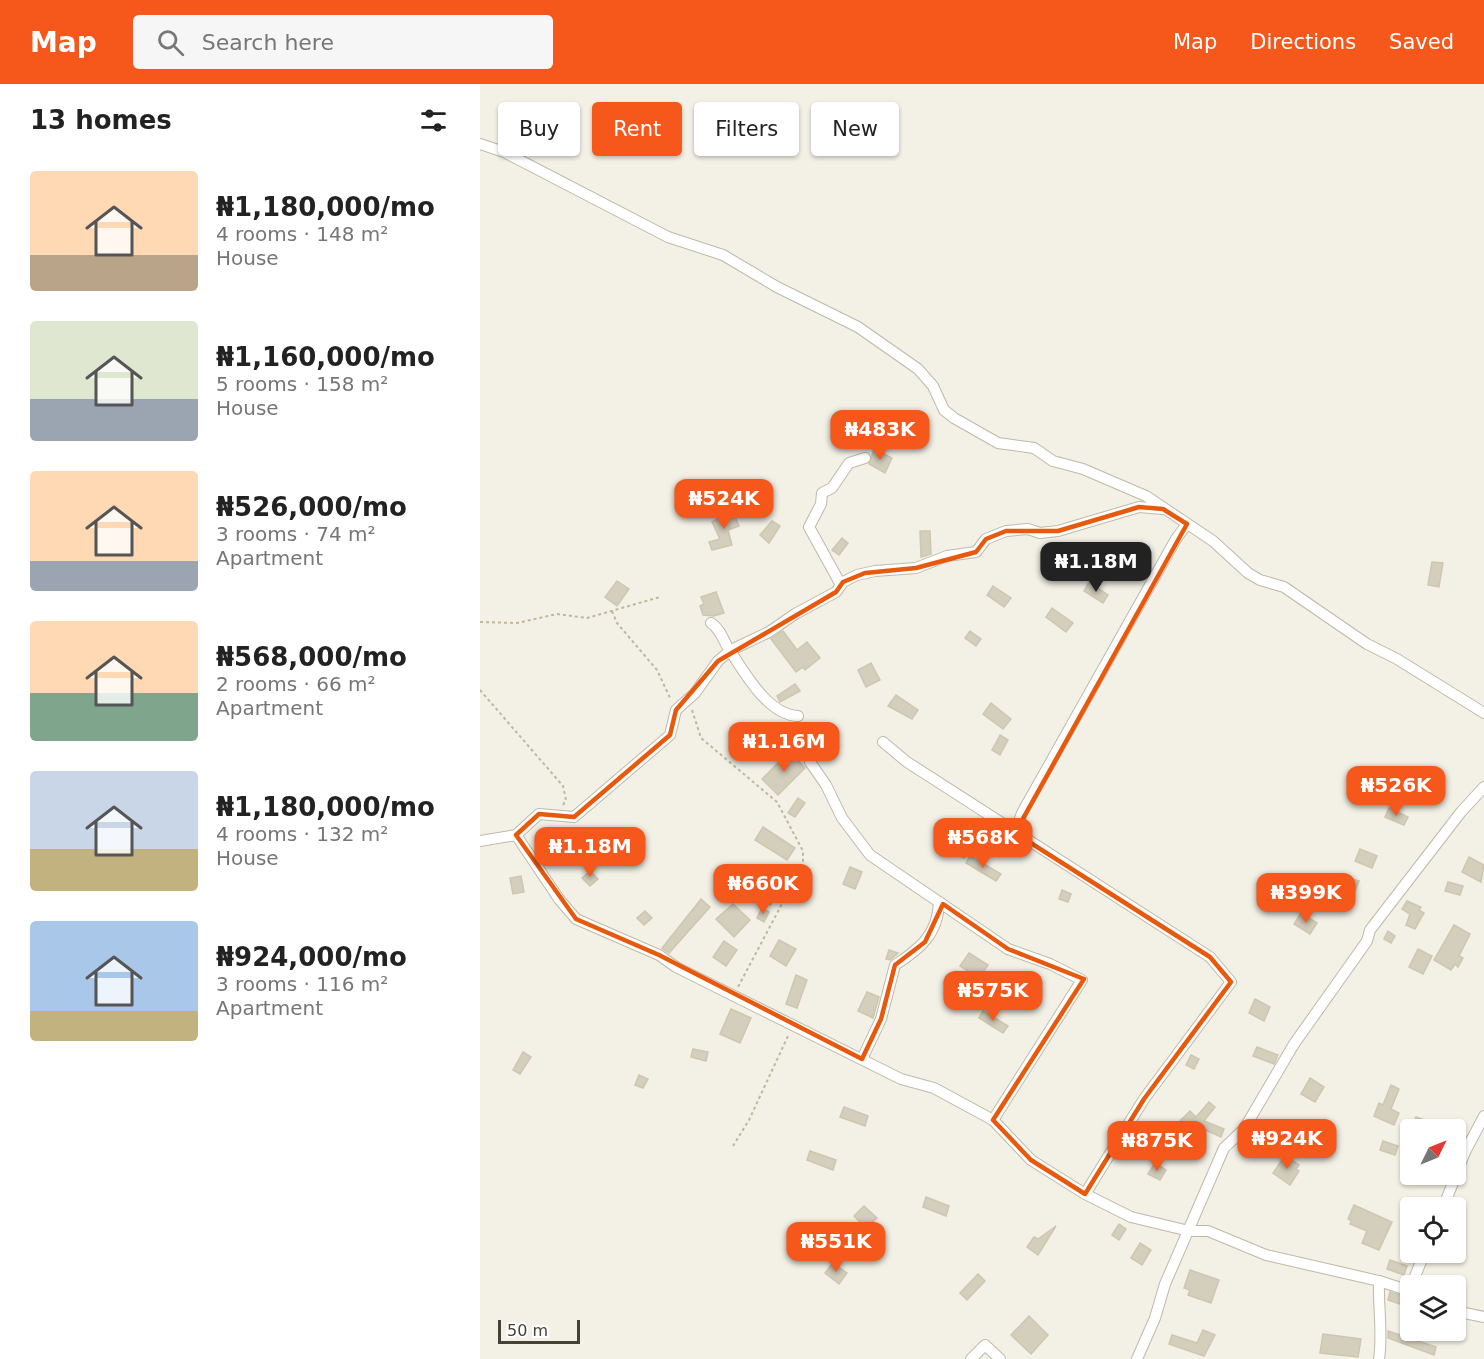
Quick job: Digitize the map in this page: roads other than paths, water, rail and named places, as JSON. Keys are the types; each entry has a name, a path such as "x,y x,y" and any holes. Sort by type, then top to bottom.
{"street":[{"path":"480,144 504,152 668,237 723,255 777,287 858,327 918,369 933,387 947,414 998,443 1034,448 1053,461 1070,464 1132,489 1213,541 1248,573 1260,580 1284,587 1367,644 1397,659 1484,713"},
{"path":"841,585 809,527 821,504 822,493 832,488 849,463 866,458"},
{"path":"480,841 516,835 539,814 574,817 670,735 676,710 695,693 718,661 731,650 769,632 795,614 836,592 841,585 866,573 916,568 947,556 976,552 986,539 1006,531 1028,529 1040,533 1058,531 1129,509 1163,509"},
{"path":"1015,833 1022,813 1176,539 1187,524"},
{"path":"711,623 718,628 767,700 786,716 798,716"},
{"path":"883,742 908,762 1015,833 1210,957 1231,982 1144,1099 1085,1194"},
{"path":"807,746 810,762 826,785 842,818 870,855 1008,949 1050,964 1082,980 993,1120"},
{"path":"1137,1359 1155,1318 1165,1284 1224,1148 1244,1129 1294,1044 1367,941 1370,930 1461,812 1484,787"},
{"path":"516,835 559,899 576,919 659,955 676,967 901,1079 934,1088 993,1120 1031,1160 1085,1194 1131,1217 1189,1231 1208,1231 1266,1255 1400,1286"},
{"path":"862,1059 881,1019 895,965 916,953 925,942 939,914 939,902"},
{"path":"1447,1197 1465,1152 1484,1116"},
{"path":"1379,1281 1378,1315 1383,1334 1379,1359"},
{"path":"1466,1313 1484,1317"},
{"path":"971,1359 985,1345 1000,1359"}]}
